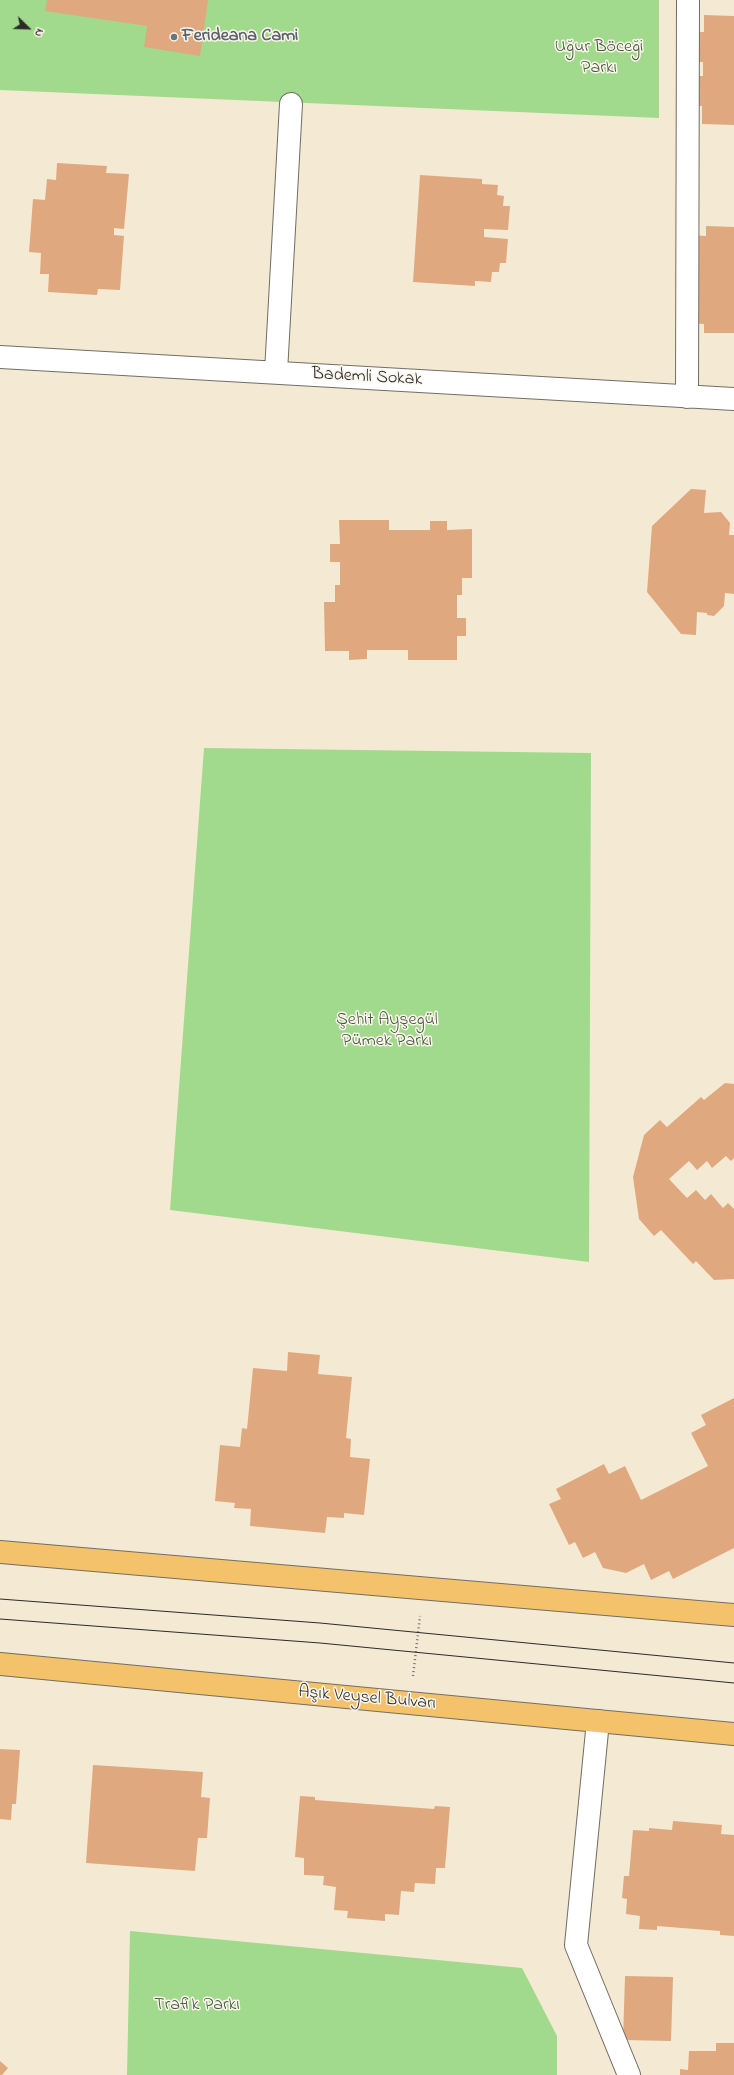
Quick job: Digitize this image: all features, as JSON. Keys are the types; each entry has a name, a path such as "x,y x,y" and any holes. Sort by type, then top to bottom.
{"main road":[{"path":"0,1552 734,1615"},
{"name":"Aşık Veysel Bulvarı","path":"0,1664 734,1734"}],"street":[{"path":"687,397 688,0"},
{"path":"276,372 291,104"},
{"name":"Bademli Sokak","path":"0,357 734,399"},
{"path":"598,1721 576,1945 629,2075"}],"path":[{"path":"409,1703 424,1588"}],"green space":[{"name":"Uğur Böceği Parkı","path":"0,0 659,0 659,118 0,90"},
{"name":"Şehit Ayşegül Pümek Parkı","path":"204,748 591,753 589,1262 170,1210"},
{"name":"Trafik Parkı","path":"130,1931 522,1968 557,2036 557,2075 127,2075"}],"building":[{"name":"Ferideana Cami","path":"47,0 208,0 200,56 144,47 147,26 45,11"},
{"path":"704,15 734,16 734,125 702,124 702,106 693,106 693,76 703,76 703,62 694,62 695,32 704,32"},
{"path":"57,163 107,166 106,173 129,174 124,229 114,228 114,235 124,236 120,290 98,289 97,295 48,292 49,274 40,274 41,253 29,252 33,199 45,200 47,179 56,180"},
{"path":"420,175 482,179 482,184 498,185 497,195 504,196 503,206 510,206 508,230 484,229 484,237 508,239 506,263 500,263 499,272 492,272 491,282 475,281 475,286 413,282"},
{"path":"706,226 734,227 734,333 704,333 704,324 688,323 689,235 706,236"},
{"path":"691,489 706,490 704,513 721,512 730,523 729,535 734,535 734,594 725,593 724,606 714,616 707,615 707,613 697,612 696,635 681,634 647,592 652,526"},
{"path":"339,520 389,520 389,530 430,530 430,521 447,521 447,530 472,529 472,578 462,578 462,595 457,595 457,618 466,618 466,636 457,636 457,660 408,660 408,650 367,650 367,659 349,660 349,651 325,651 324,602 335,602 335,585 340,585 340,562 330,562 330,544 340,544"},
{"path":"725,1083 734,1084 734,1158 731,1161 726,1156 712,1168 707,1161 697,1170 689,1161 669,1179 687,1198 696,1190 705,1200 711,1194 723,1208 728,1203 734,1209 734,1279 714,1280 696,1261 693,1264 661,1230 654,1236 639,1219 633,1177 644,1135 660,1120 667,1127 701,1097 704,1100"},
{"path":"288,1352 320,1355 318,1374 352,1377 346,1438 351,1439 350,1457 370,1459 364,1515 344,1513 344,1518 327,1517 325,1533 250,1526 251,1509 234,1508 235,1503 215,1501 220,1445 240,1447 242,1428 247,1429 253,1368 287,1371"},
{"path":"734,1398 734,1548 673,1579 669,1571 651,1580 644,1564 626,1573 603,1568 595,1552 583,1558 575,1542 569,1545 549,1504 561,1499 556,1489 604,1464 609,1474 625,1466 641,1500 675,1483 708,1466 691,1433 706,1425 701,1415"},
{"path":"0,1749 20,1750 16,1804 12,1804 11,1820 0,1819"},
{"path":"93,1765 203,1772 201,1797 210,1798 207,1838 198,1838 195,1871 86,1863"},
{"path":"300,1796 315,1797 315,1800 434,1809 435,1806 450,1807 445,1868 436,1868 435,1884 415,1883 414,1892 401,1891 399,1915 385,1914 385,1921 347,1918 348,1911 334,1910 336,1887 323,1885 324,1876 304,1875 304,1858 295,1857"},
{"path":"673,1821 722,1825 721,1834 734,1835 734,1936 720,1935 720,1931 657,1926 657,1930 639,1929 640,1916 626,1914 627,1899 622,1898 624,1876 629,1876 633,1830 649,1831 649,1828 672,1830"},
{"path":"625,1976 673,1977 671,2041 623,2040"},
{"path":"716,2043 734,2043 734,2075 680,2075 680,2069 688,2070 689,2051 716,2051"},
{"path":"0,2061 8,2068 2,2075 0,2075"}],"tram line":[{"path":"0,1599 320,1623 734,1663"},
{"path":"0,1619 320,1643 734,1683"}],"place":[{"name":"Ferideana Cami","path":"174,37"}]}
